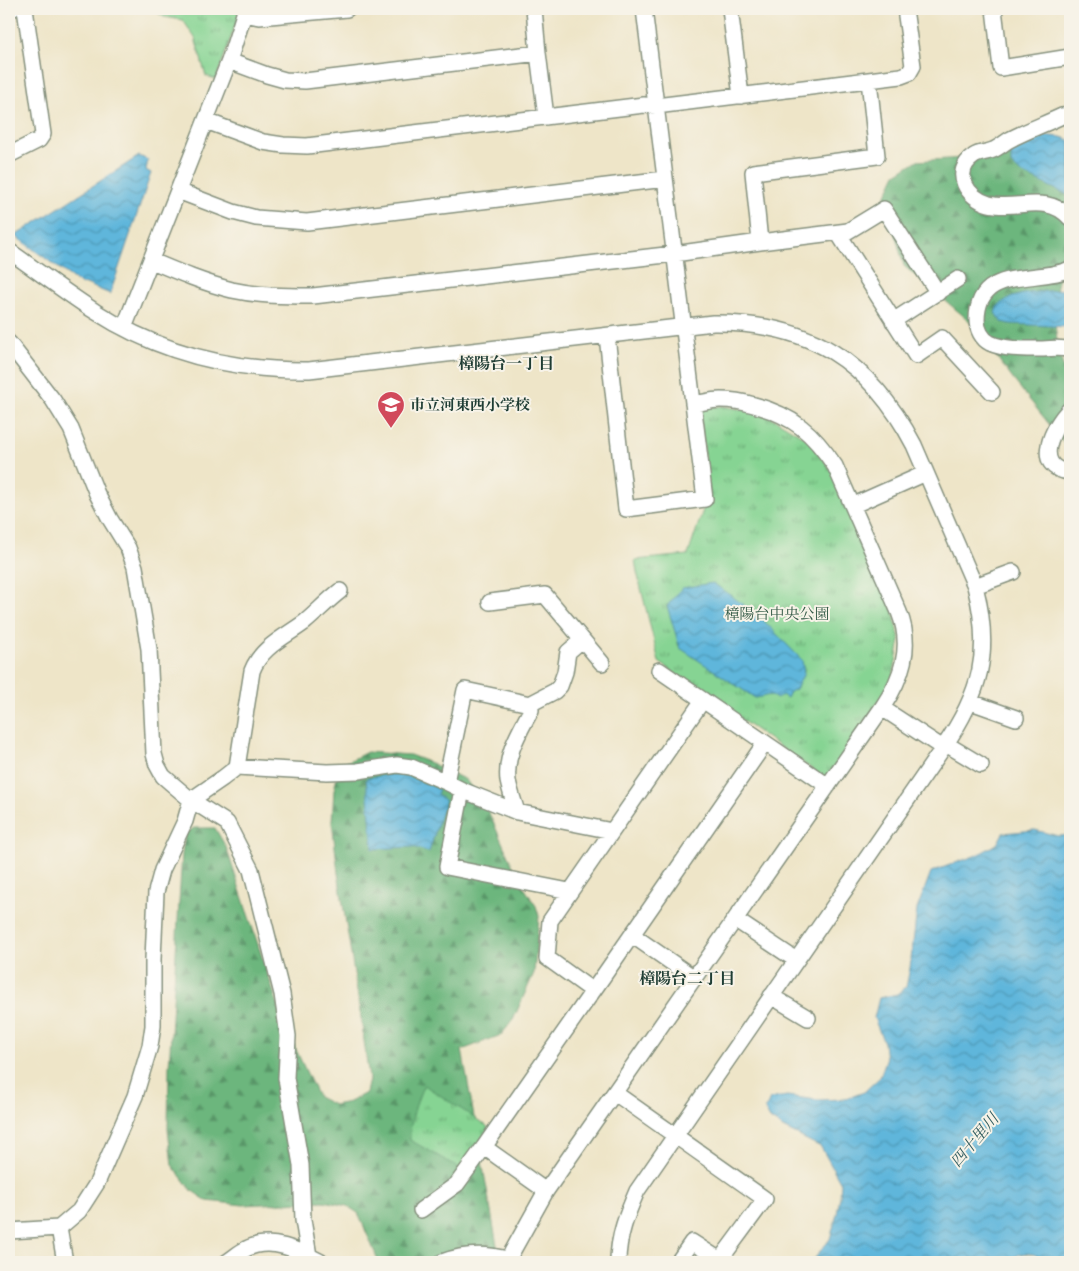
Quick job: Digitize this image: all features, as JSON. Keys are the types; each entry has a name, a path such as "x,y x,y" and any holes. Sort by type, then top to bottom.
{"street":[{"path":"9,155 39,140 43,134 25,9"},
{"path":"124,328 152,261 229,61 244,12 259,17 347,9"},
{"path":"534,9 546,117"},
{"path":"607,336 626,509 705,499 644,9"},
{"path":"730,9 742,96"},
{"path":"206,121 262,142 307,146 901,76 909,72 912,66 905,9"},
{"path":"994,9 1001,68 1070,58"},
{"path":"229,61 285,80 305,81 538,53"},
{"path":"760,242 753,172 878,156 869,80"},
{"path":"1070,115 1062,116 992,150 981,152 974,156 967,162 963,170 962,179 965,186 984,202 992,205 1046,204 1060,210 1070,218"},
{"path":"178,191 233,212 256,218 307,222 664,179"},
{"path":"152,261 200,280 234,290 273,296 313,296 838,233 848,231 884,209 938,292"},
{"path":"838,233 916,356 942,338 992,392"},
{"path":"9,251 96,312 124,328 160,345 195,357 240,366 282,370 339,368 713,323 738,322 766,326 816,342 844,359 868,379 887,400 904,426 975,586 981,609 983,629 982,651 978,678 971,702 944,746 637,1191 619,1242 618,1262"},
{"path":"1070,269 1052,274 1014,278 999,283 988,290 982,297 978,307 977,323 978,330 990,343 1008,347 1070,350"},
{"path":"893,321 958,279"},
{"path":"9,343 53,400 71,429 97,494 128,548 135,567 149,649 156,760 163,776 191,800 227,823 251,870 282,994 288,1036 286,1078 301,1165 303,1220 315,1259"},
{"path":"442,1262 453,1258 485,1254 510,1261 512,1252 546,1191 882,708 893,691 904,662 906,641 904,624 854,505 835,466 822,446 801,426 776,411 745,402 720,400 693,404"},
{"path":"1070,409 1056,425 1048,448 1051,463 1062,471 1070,472"},
{"path":"854,505 926,473"},
{"path":"975,586 1013,572"},
{"path":"237,767 252,671 256,661 262,652 306,621 340,591"},
{"path":"490,602 545,595 602,663"},
{"path":"446,782 466,690 530,704 555,691 560,686 565,672 568,652 582,640"},
{"path":"659,670 828,786"},
{"path":"593,991 547,958 550,921 703,700"},
{"path":"971,702 1016,718"},
{"path":"517,812 508,781 508,760 511,748 531,710 530,704"},
{"path":"882,708 944,746 980,764"},
{"path":"421,1210 457,1184 765,743"},
{"path":"9,1231 59,1228 80,1212 97,1183 138,1088 150,1046 153,1026 156,892 162,870 185,821 191,800 237,767 327,772 358,771 397,765 411,767 517,812 612,831"},
{"path":"462,790 447,867 570,891"},
{"path":"736,920 796,960"},
{"path":"632,935 694,978"},
{"path":"771,996 808,1018"},
{"path":"615,1094 765,1199 720,1260 692,1242 678,1262"},
{"path":"484,1147 546,1191"},
{"path":"59,1228 66,1262"},
{"path":"227,1262 247,1248 261,1244 277,1244 315,1259"}],"green space":[{"path":"152,9 237,9 239,15 216,79 206,76 195,38 183,20 164,17"},
{"path":"1027,154 1070,155 1070,256 1059,278 1056,290 1055,317 1060,356 1071,396 1070,450 1012,378 972,323 904,266 885,197 896,174 916,161"},
{"name":"樟陽台中央公園","path":"723,406 766,414 809,440 832,471 893,611 900,640 892,682 828,776 823,777 659,662 635,560 688,555 709,492 700,412 703,408"},
{"path":"367,752 410,755 466,780 489,813 518,878 536,906 539,916 534,973 513,1020 501,1035 462,1050 500,1262 379,1262 358,1213 347,1206 324,1201 243,1205 207,1201 191,1190 172,1165 168,1129 169,1067 182,854 185,834 194,828 215,828 226,847 284,1024 318,1097 334,1105 349,1102 366,1093 369,1079 332,821 334,790 338,772 347,762"},
{"path":"424,1085 487,1126 489,1131 463,1170 410,1140 414,1112"}],"water":[{"path":"1029,134 1061,137 1070,140 1070,196 1019,172 1011,164 1011,151"},
{"path":"139,156 148,160 146,170 151,173 110,294 84,283 82,285 15,236"},
{"path":"1070,288 1070,327 1010,324 1002,322 995,313 997,307 1012,297"},
{"path":"713,583 758,615 802,660 804,673 796,689 790,692 787,698 782,695 777,699 770,695 755,698 680,648 667,606 682,588"},
{"path":"400,773 439,789 437,794 445,801 429,852 413,847 373,849 366,778"},
{"name":"四十里川","path":"1035,830 1058,836 1070,835 1070,1262 1046,1262 1045,1259 1039,1256 1025,1253 1007,1262 812,1262 830,1239 837,1214 841,1183 821,1147 783,1128 770,1119 765,1110 770,1099 787,1096 817,1100 845,1099 864,1092 880,1077 886,1060 884,1043 874,1018 879,998 897,994 906,987 917,909 931,872 977,855 997,844 1003,833"}],"place":[{"name":"市立河東西小学校","path":"391,429"}],"district":[{"name":"樟陽台一丁目","path":"506,363"},
{"name":"樟陽台二丁目","path":"687,978"}]}
